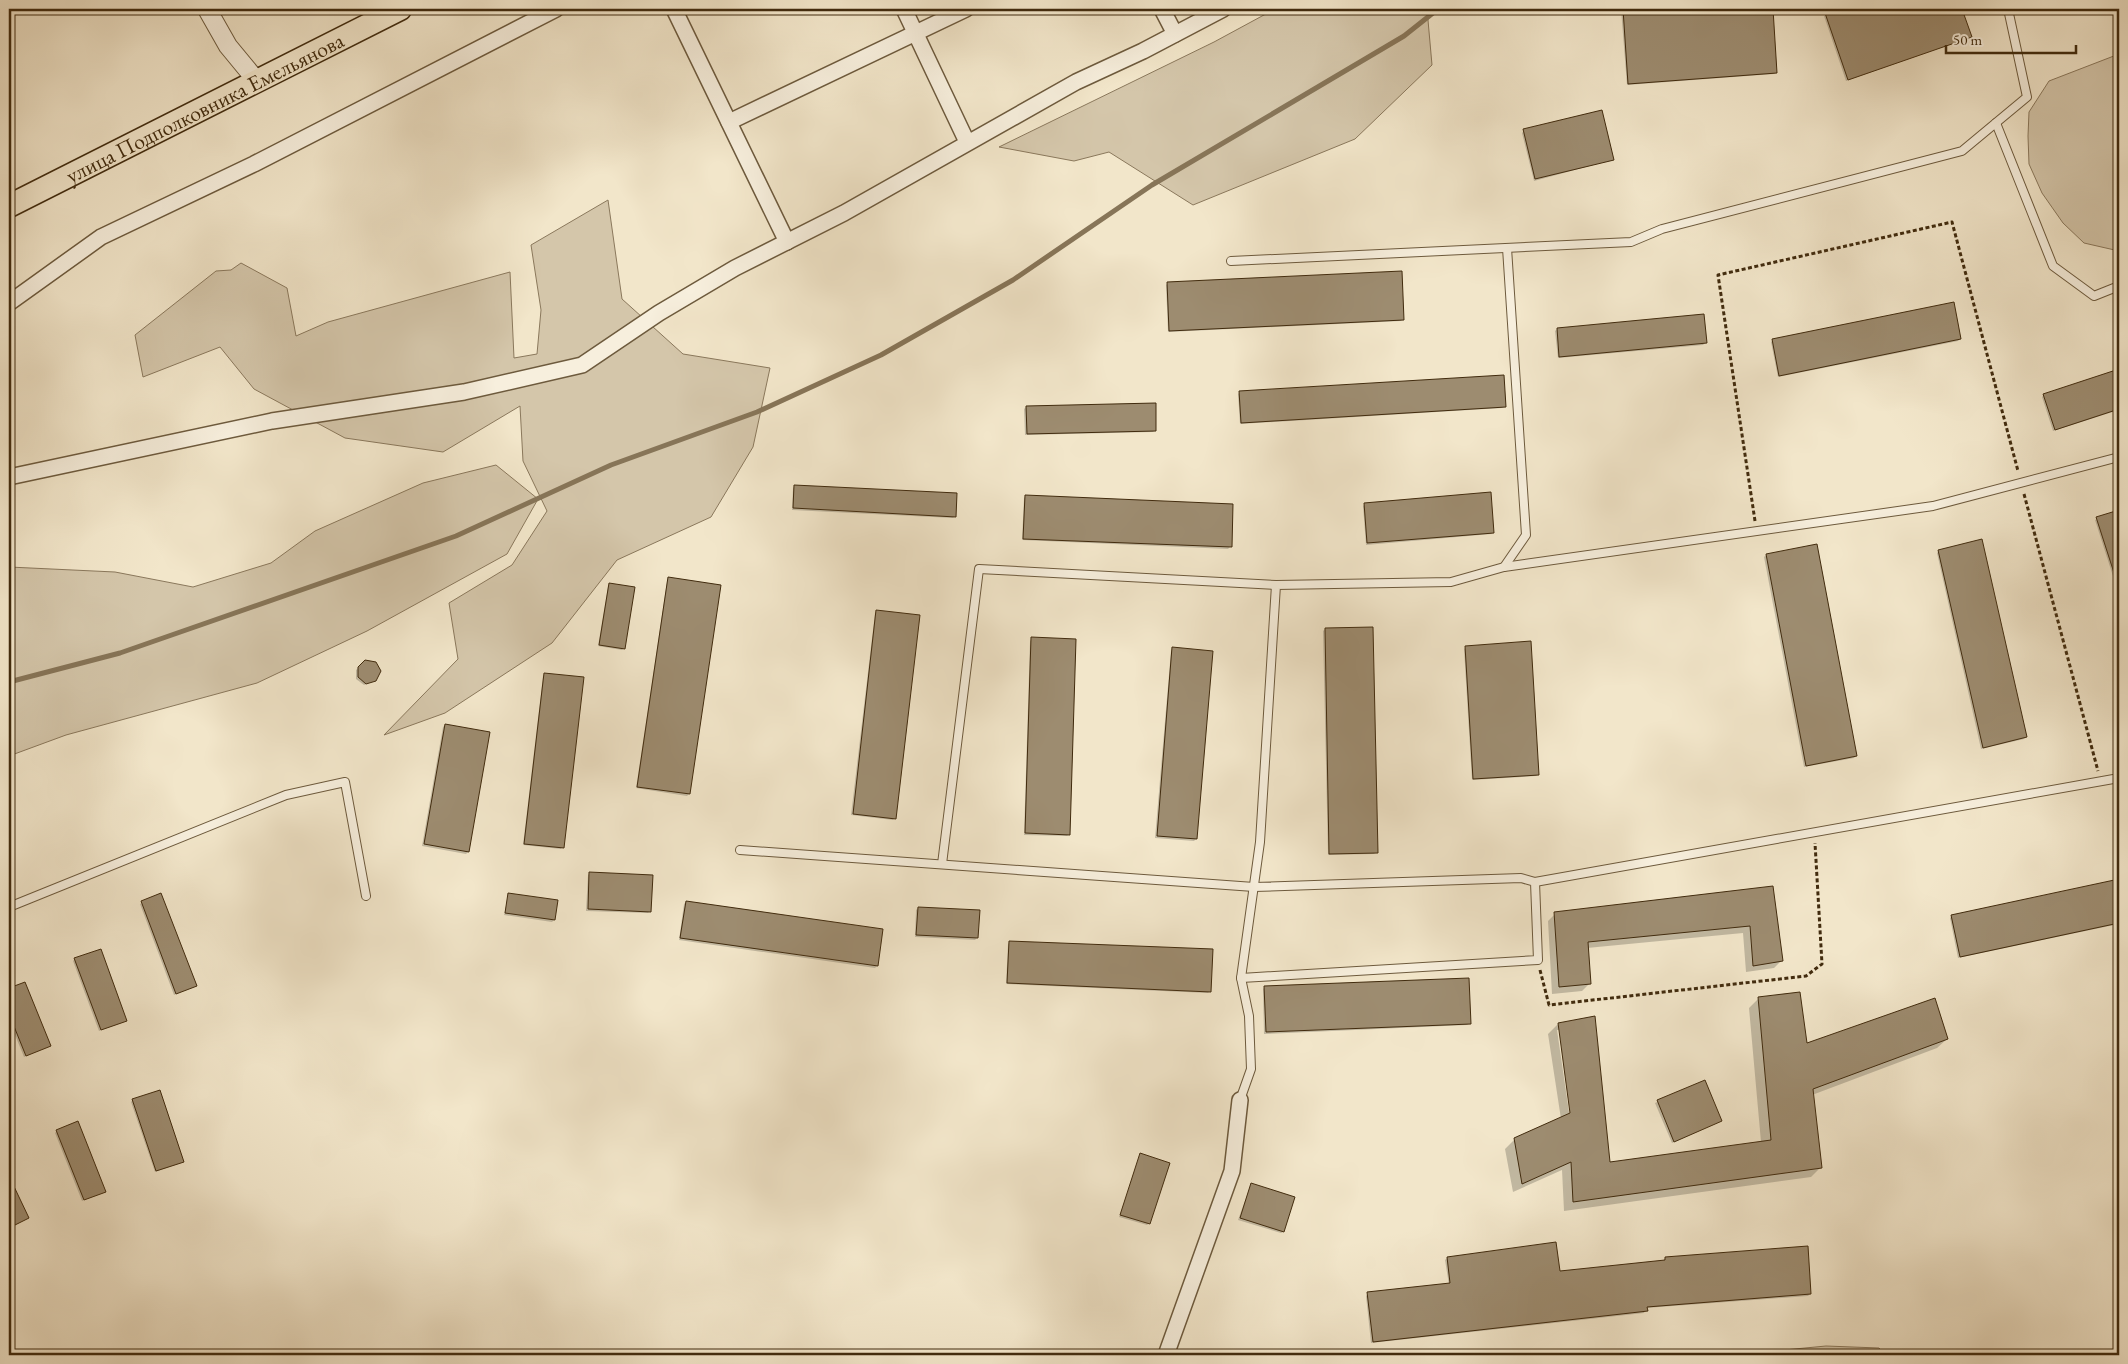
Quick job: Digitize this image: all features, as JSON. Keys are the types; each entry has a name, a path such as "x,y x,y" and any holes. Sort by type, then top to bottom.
{"main road":[{"name":"улица Подполковника Емельянова","path":"9,206 400,9"}],"street":[{"path":"207,9 228,46 256,80"},
{"path":"9,304 102,238 254,164 556,9"},
{"path":"674,9 787,242"},
{"path":"904,9 967,142"},
{"path":"729,122 966,9"},
{"path":"1162,9 1175,34"},
{"path":"9,477 272,421 464,392 582,365 658,313 735,268 844,213 1076,82 1223,9"},
{"path":"1166,1355 1232,1172 1240,1100"}],"lane":[{"path":"1231,261 1631,242 1662,229 1962,151 2027,97 2008,9"},
{"path":"1996,122 2053,266 2094,296 2119,286"},
{"path":"1504,567 1526,535 1507,248"},
{"path":"942,864 979,569 1276,584 1451,582 1504,567 1933,506 2119,458"},
{"path":"1240,1100 1251,1069 1249,1016 1241,978 1260,842 1276,584"},
{"path":"740,850 1254,887 1520,878 1534,882 2119,778"},
{"path":"9,906 286,795 345,782 366,896"},
{"path":"1241,978 1538,960 1534,882"}],"path":[{"path":"1756,531 1718,275 1952,222 2100,781"},
{"path":"1538,960 1549,1005 1806,976 1822,964 1814,832"}],"shaded area":[{"path":"1275,9 1427,9 1432,65 1355,139 1193,205 1109,152 1074,161 999,147 1214,42"},
{"path":"2119,54 2119,251 2084,243 2063,223 2042,193 2029,164 2028,136 2029,112 2049,81"},
{"path":"608,200 622,299 683,354 770,368 753,447 711,517 617,560 552,643 445,713 384,735 458,659 449,603 512,565 547,511 523,461 520,406 443,452 345,438 254,389 220,347 143,377 135,335 216,271 231,270 241,263 287,288 296,336 328,322 510,272 514,358 537,354 541,310 531,245"},
{"path":"496,465 538,499 507,554 367,631 257,683 66,735 9,756 9,567 115,572 193,587 271,563 315,531 423,483"},
{"path":"1826,1346 1879,1348 1886,1355 1732,1355"}],"building":[{"path":"1623,9 1773,9 1777,73 1628,84"},
{"path":"1836,9 1962,9 1972,37 1848,80 1825,13"},
{"path":"1602,110 1614,160 1535,179 1523,129"},
{"path":"1402,271 1404,320 1169,331 1167,282"},
{"path":"1954,302 1961,339 1779,376 1772,339"},
{"path":"1704,314 1707,343 1559,357 1557,328"},
{"path":"2119,369 2119,409 2055,430 2043,394"},
{"path":"1504,375 1506,407 1241,423 1239,391"},
{"path":"1156,403 1156,431 1027,434 1026,406"},
{"path":"794,485 957,493 956,517 793,508"},
{"path":"1491,492 1494,533 1367,543 1364,503"},
{"path":"1025,495 1233,504 1232,547 1023,539"},
{"path":"2119,510 2119,579 2116,579 2096,517"},
{"path":"1982,539 2027,737 1983,748 1938,550"},
{"path":"1817,544 1857,756 1806,766 1766,554"},
{"path":"668,577 721,585 690,794 637,787"},
{"path":"609,583 635,587 625,649 599,645"},
{"path":"876,610 920,615 896,819 853,814"},
{"path":"1373,627 1378,853 1329,854 1325,628"},
{"path":"1031,637 1076,639 1070,835 1025,833"},
{"path":"1531,641 1539,775 1473,779 1465,646"},
{"path":"1172,647 1213,651 1197,839 1157,836"},
{"path":"365,660 376,662 381,671 376,681 366,684 358,677 358,667"},
{"path":"544,673 584,677 564,848 524,844"},
{"path":"445,724 490,732 469,852 424,844"},
{"path":"589,872 653,875 651,912 588,909"},
{"path":"2119,879 2119,923 1960,957 1951,915"},
{"path":"1773,886 1783,961 1753,966 1750,926 1588,942 1591,984 1559,987 1554,912"},
{"path":"161,893 197,986 176,994 141,901"},
{"path":"508,893 558,900 555,920 505,913"},
{"path":"686,901 883,929 878,966 680,938"},
{"path":"918,907 980,910 978,938 916,935"},
{"path":"1009,941 1213,949 1211,992 1007,983"},
{"path":"101,949 127,1021 101,1030 74,958"},
{"path":"1469,978 1471,1024 1266,1032 1264,986"},
{"path":"25,982 51,1046 26,1056 9,1014 9,988"},
{"path":"1800,992 1807,1043 1935,998 1948,1039 1813,1089 1822,1168 1573,1202 1571,1162 1522,1184 1514,1138 1570,1113 1558,1023 1595,1016 1610,1162 1771,1140 1758,997"},
{"path":"1705,1080 1722,1121 1674,1142 1657,1100"},
{"path":"160,1090 184,1162 156,1171 132,1099"},
{"path":"78,1121 106,1192 84,1200 56,1130"},
{"path":"1140,1153 1170,1163 1150,1224 1120,1215"},
{"path":"9,1176 29,1218 9,1228"},
{"path":"1251,1183 1295,1197 1284,1232 1240,1218"},
{"path":"1556,1242 1560,1271 1665,1260 1665,1257 1808,1246 1811,1294 1647,1307 1648,1311 1373,1342 1367,1292 1450,1283 1447,1257"}],"waterway":[{"path":"9,682 120,653 456,536 611,465 757,412 881,355 1013,280 1152,185 1404,36 1438,9"}]}
